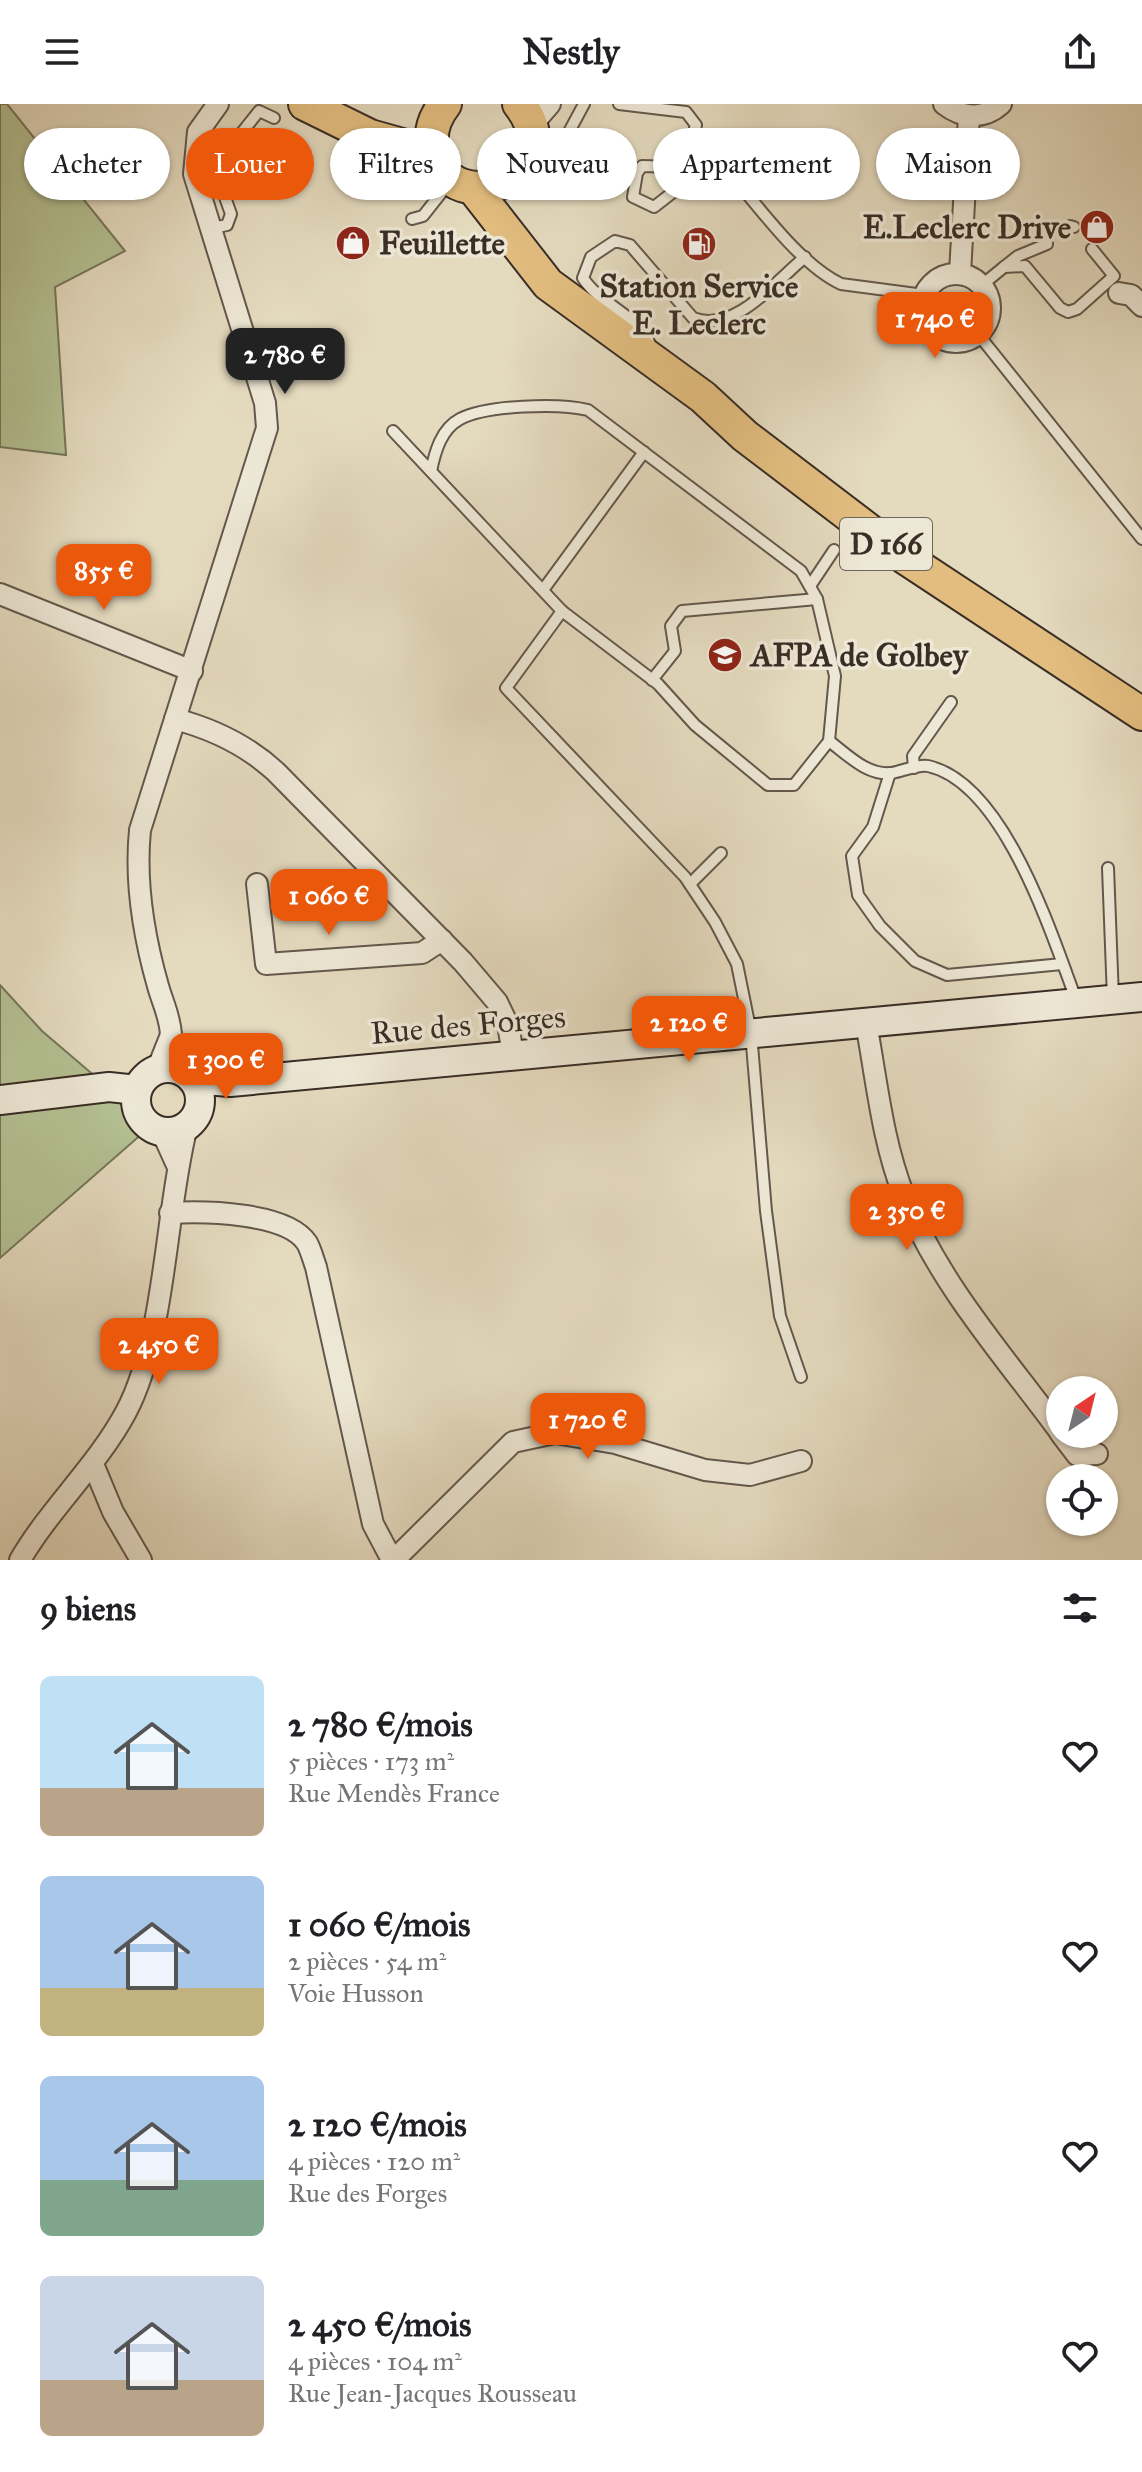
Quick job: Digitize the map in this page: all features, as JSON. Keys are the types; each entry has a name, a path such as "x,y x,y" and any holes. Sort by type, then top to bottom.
{"main road":[{"path":"305,104 353,128"},
{"path":"342,123 439,112"},
{"name":"D 166","path":"461,182 548,284 703,397 745,436 904,557 1083,672 1142,714"},
{"path":"526,259 528,200"},
{"name":"Rue des Forges","path":"137,1099 149,1074 179,1096 230,1082 1142,997"},
{"path":"0,1100 79,1093 109,1087 137,1099 146,1123 179,1096"}],"street":[{"path":"20,1560 34,1536 93,1464 127,1410 148,1353 177,1165 179,1096 170,1017 158,987 138,859 140,830 267,428 265,403 194,174 198,132 218,104"},
{"path":"944,104 969,116 984,114 1001,104"},
{"path":"960,273 969,116"},
{"path":"960,273 982,285 988,294 990,316 978,334 958,343 937,337 924,322 924,295 938,278 960,273"},
{"path":"1119,293 1131,295 1142,306"},
{"path":"0,594 192,671"},
{"path":"175,719 225,737 259,756 442,940 497,1002 508,1025 513,1054"},
{"path":"257,884 266,964 422,953 442,940"},
{"path":"866,1023 881,1123 905,1197 939,1267 1046,1413"},
{"path":"170,1213 215,1210 287,1229 306,1241 316,1267 373,1524 393,1560 513,1442 555,1433 615,1443 705,1470 750,1475 801,1461"},
{"path":"1072,1448 1077,1455 1097,1454"},
{"path":"93,1464 113,1512 141,1560"}],"lane":[{"path":"571,128 584,104"},
{"path":"619,104 686,112 696,125 685,163 677,167 642,166 637,173 633,197 654,207 703,167 713,161 722,164 818,271 841,284 924,295"},
{"path":"213,228 227,225 231,214 216,172 228,150 259,111 274,118"},
{"path":"412,219 423,216 434,200"},
{"path":"656,361 647,333 591,290 583,278 591,257 615,241 630,245 693,318 707,323 733,316 805,257"},
{"path":"982,285 1018,256 1047,244"},
{"path":"1004,267 1025,266 1060,308 1068,312 1077,309 1114,276 1092,249"},
{"path":"978,334 1142,539"},
{"path":"393,431 562,611 652,680 695,725 768,785 794,785 829,741 835,676 817,599 801,571 588,410 568,405 480,413 458,420 443,435 431,471"},
{"path":"543,590 644,452"},
{"path":"810,586 834,550"},
{"path":"652,680 675,651 671,626 682,611 817,599"},
{"path":"562,611 506,688 690,884 737,964 751,1033 766,1211 780,1316 801,1377"},
{"path":"914,768 913,756 951,702"},
{"path":"829,741 871,771 890,773 926,765 957,780 989,808 1034,890 1078,1003"},
{"path":"890,773 873,827 852,856 858,895 880,926 915,961 947,975 1062,964"},
{"path":"690,884 721,853"},
{"path":"1108,868 1113,1000"}],"green space":[{"path":"0,104 7,104 26,128 24,200 84,200 125,251 55,287 66,455 0,447"},
{"path":"0,985 42,1031 152,1125 0,1258"}],"place":[{"name":"E.Leclerc Drive","path":"1097,227"},
{"name":"Feuillette","path":"353,243"},
{"name":"Station Service E. Leclerc","path":"699,244"},
{"name":"AFPA de Golbey","path":"725,655"}]}
